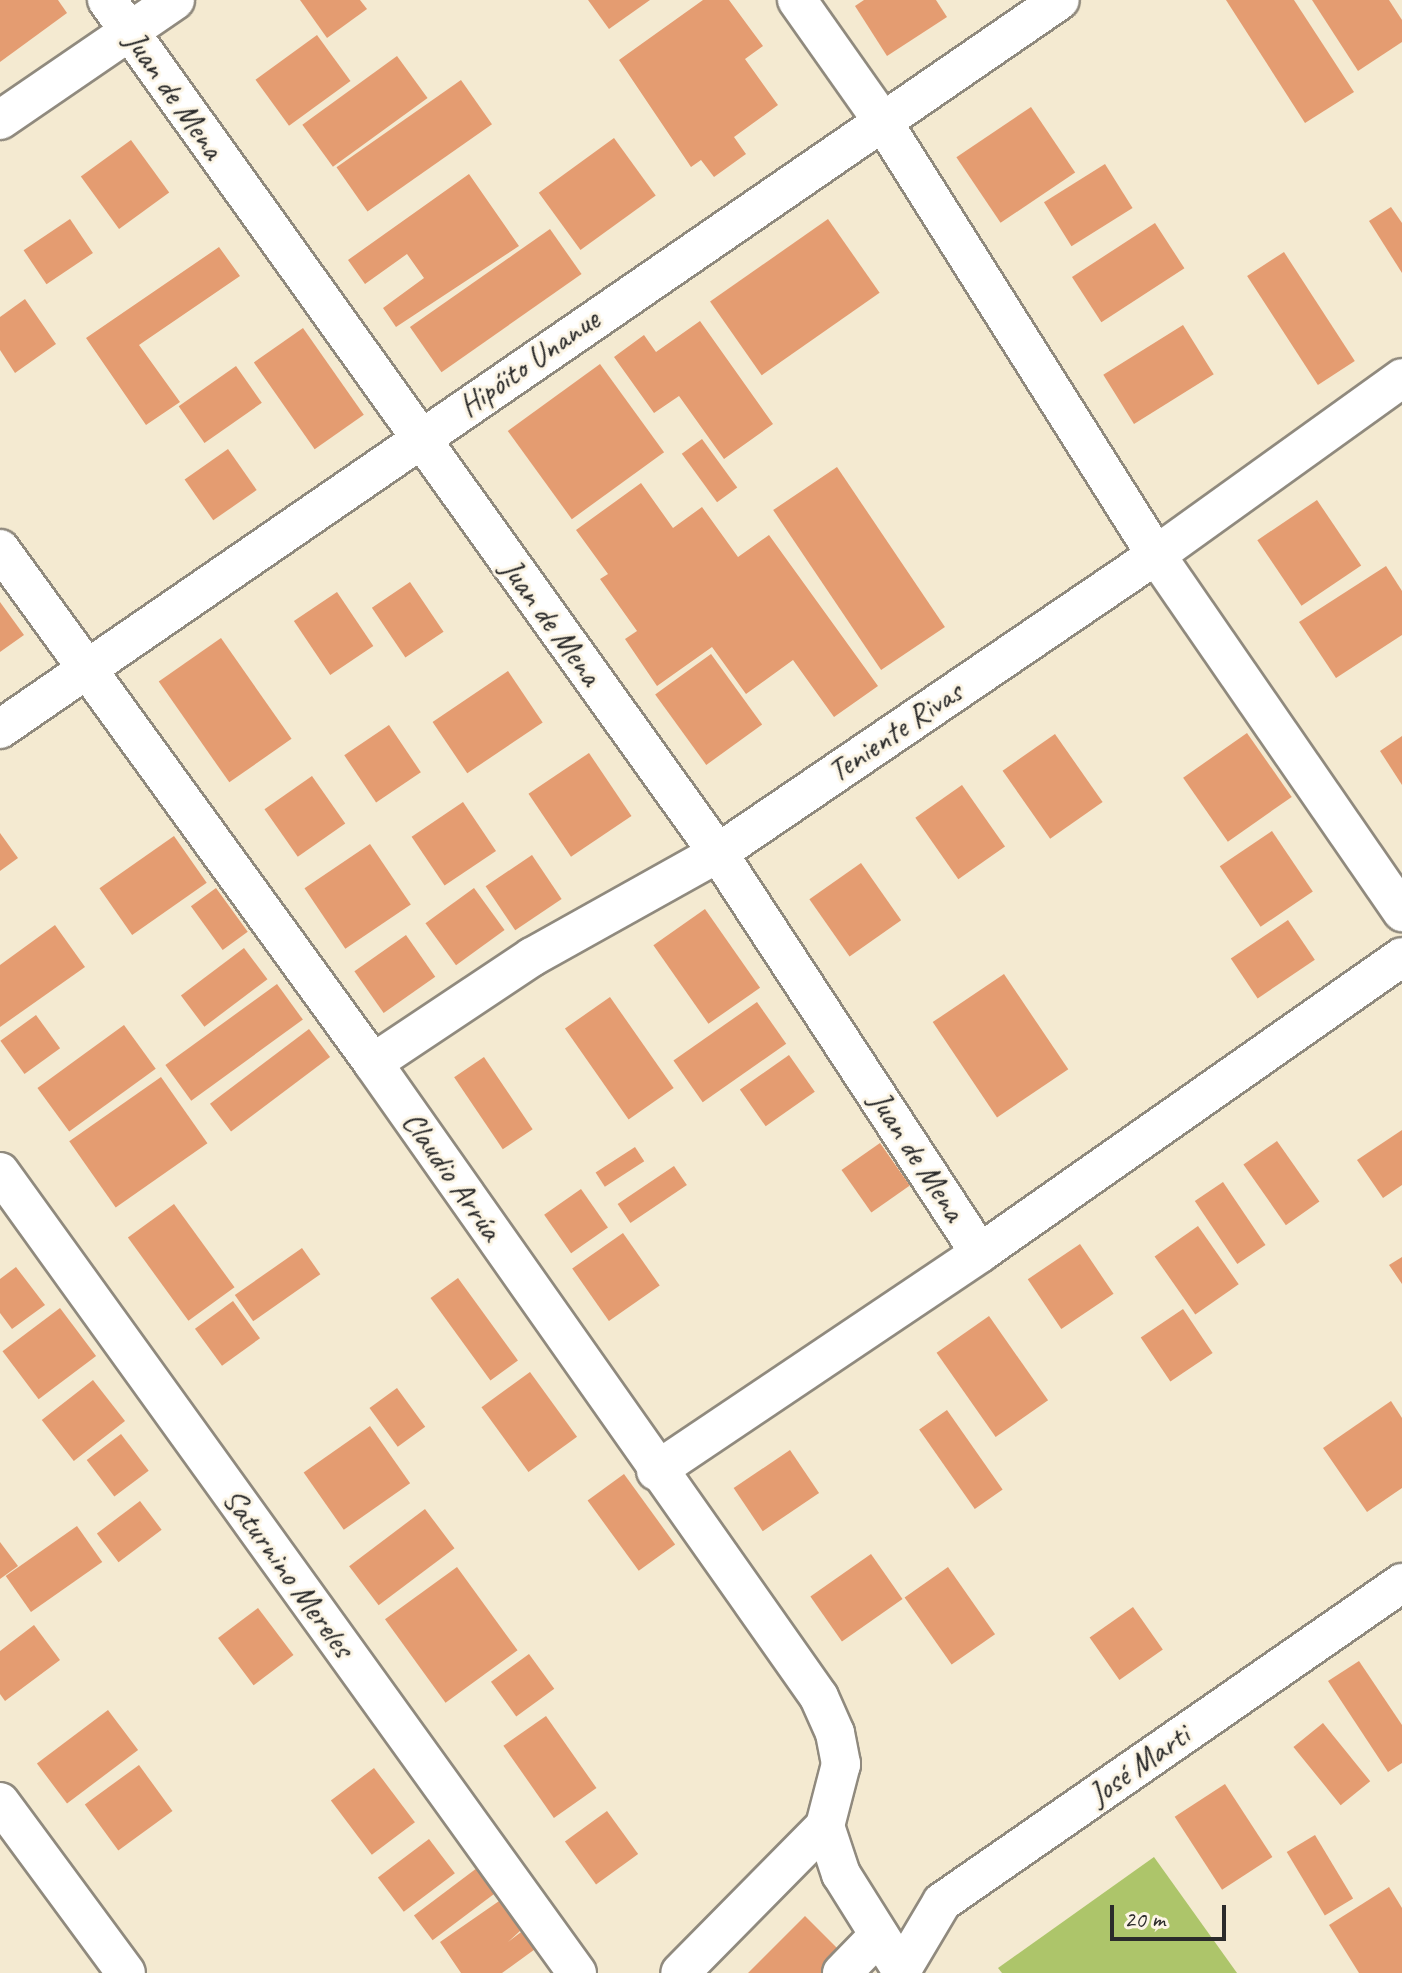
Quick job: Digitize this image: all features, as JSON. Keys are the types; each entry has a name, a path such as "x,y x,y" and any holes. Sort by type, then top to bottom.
{"street":[{"name":"Juan de Mena","path":"107,0 718,853 980,1253"},
{"path":"0,120 175,0"},
{"path":"797,0 881,119 1156,555 1402,912"},
{"name":"Hipóito Unanue","path":"0,729 881,119 1060,0"},
{"name":"Teniente Rivas","path":"373,1063 532,957 718,853 1156,555 1402,378"},
{"name":"Claudio Arrúa","path":"0,549 373,1063 656,1471 819,1697 835,1733 841,1764 825,1826"},
{"path":"656,1471 980,1253 1402,957"},
{"name":"Saturnino Mereles","path":"0,1172 577,1973"},
{"name":"José Marti","path":"902,1972 942,1902 1402,1583"},
{"path":"0,1802 126,1973"},
{"path":"680,1973 825,1826 841,1874 902,1972"},
{"path":"842,1973 879,1935"}],"green space":[{"path":"1154,1857 1237,1973 1002,1973 998,1968"}],"building":[{"path":"0,0 58,0 67,13 0,62"},
{"path":"300,0 360,0 367,9 327,38"},
{"path":"588,0 650,0 609,29"},
{"path":"703,0 729,0 763,46 745,59 778,105 734,137 746,154 714,177 701,160 691,167 619,60"},
{"path":"864,0 936,0 947,17 887,56 855,6"},
{"path":"1226,0 1294,0 1354,92 1305,123"},
{"path":"1312,0 1389,0 1402,20 1402,42 1358,71"},
{"path":"317,35 351,81 289,126 256,80"},
{"path":"397,56 428,98 333,167 302,125"},
{"path":"461,80 492,124 367,211 336,167"},
{"path":"1031,107 1075,172 1001,223 956,157"},
{"path":"614,138 656,195 580,250 539,193"},
{"path":"131,140 169,193 119,229 81,176"},
{"path":"1105,164 1133,208 1071,246 1044,202"},
{"path":"469,174 519,246 396,327 383,308 424,278 407,254 365,284 348,260"},
{"path":"1391,207 1402,223 1402,273 1369,221"},
{"path":"70,219 93,253 47,284 24,250"},
{"path":"828,219 880,293 762,375 710,302"},
{"path":"1155,223 1184,268 1101,322 1072,277"},
{"path":"550,229 582,274 441,372 410,327"},
{"path":"219,247 240,276 139,345 180,402 146,425 86,338"},
{"path":"1284,252 1355,361 1318,385 1247,276"},
{"path":"25,299 56,344 15,373 0,350 0,317"},
{"path":"700,321 773,424 724,459 679,396 654,413 614,357 644,335 656,352"},
{"path":"1183,325 1214,374 1134,424 1103,375"},
{"path":"303,328 364,415 315,449 254,362"},
{"path":"600,364 664,452 572,519 508,431"},
{"path":"236,366 262,403 204,443 179,406"},
{"path":"702,439 737,488 717,502 682,454"},
{"path":"228,449 257,490 213,520 185,479"},
{"path":"837,467 945,627 881,670 773,510"},
{"path":"641,483 673,528 702,507 738,557 769,535 878,686 834,717 793,660 746,694 712,647 657,686 625,639 637,631 600,579 608,574 576,530"},
{"path":"1317,500 1361,565 1301,606 1257,540"},
{"path":"1386,566 1402,591 1402,635 1336,678 1299,622"},
{"path":"410,582 444,632 405,657 372,608"},
{"path":"337,592 373,646 330,675 294,621"},
{"path":"0,602 24,635 0,652"},
{"path":"221,638 292,739 229,782 159,682"},
{"path":"711,654 762,724 706,765 655,695"},
{"path":"508,671 543,722 467,773 433,722"},
{"path":"389,725 421,772 376,802 344,755"},
{"path":"1247,733 1292,797 1228,842 1183,778"},
{"path":"1055,734 1103,802 1050,839 1003,771"},
{"path":"1402,736 1402,785 1380,751"},
{"path":"589,753 631,816 571,857 528,794"},
{"path":"312,776 345,824 298,857 264,809"},
{"path":"962,785 1005,846 958,879 915,818"},
{"path":"463,802 496,851 445,886 412,837"},
{"path":"1272,831 1313,892 1261,927 1220,866"},
{"path":"0,833 18,858 0,871"},
{"path":"174,836 207,883 132,935 99,888"},
{"path":"370,844 411,905 345,949 305,888"},
{"path":"532,855 562,899 515,930 486,886"},
{"path":"861,863 901,920 850,956 809,899"},
{"path":"216,888 248,932 223,950 191,906"},
{"path":"474,888 505,930 456,965 425,923"},
{"path":"705,909 760,988 708,1024 653,945"},
{"path":"1288,920 1315,960 1258,998 1231,959"},
{"path":"55,925 85,967 0,1027 0,965"},
{"path":"406,935 435,977 384,1013 354,971"},
{"path":"244,948 267,979 204,1027 181,996"},
{"path":"1004,974 1068,1069 997,1117 933,1022"},
{"path":"277,984 303,1020 191,1101 165,1065"},
{"path":"610,997 674,1088 629,1119 565,1029"},
{"path":"757,1002 786,1044 703,1102 673,1061"},
{"path":"36,1015 60,1048 25,1074 0,1041"},
{"path":"124,1025 156,1069 69,1132 37,1088"},
{"path":"309,1029 330,1057 231,1132 210,1104"},
{"path":"789,1055 815,1092 766,1126 740,1089"},
{"path":"484,1057 533,1129 503,1149 454,1077"},
{"path":"161,1077 207,1143 116,1208 69,1141"},
{"path":"1402,1130 1402,1185 1383,1198 1357,1160"},
{"path":"1277,1141 1319,1202 1286,1225 1243,1165"},
{"path":"880,1143 910,1186 871,1213 841,1170"},
{"path":"635,1147 644,1161 605,1187 596,1173"},
{"path":"674,1166 687,1185 630,1223 618,1204"},
{"path":"1223,1182 1265,1245 1237,1264 1195,1201"},
{"path":"581,1189 608,1228 571,1253 544,1215"},
{"path":"174,1204 235,1287 188,1321 128,1238"},
{"path":"1198,1226 1239,1284 1195,1315 1155,1256"},
{"path":"623,1233 660,1285 609,1321 572,1269"},
{"path":"1080,1244 1114,1294 1061,1329 1028,1279"},
{"path":"302,1248 320,1274 253,1321 235,1295"},
{"path":"1402,1257 1402,1284 1389,1265"},
{"path":"16,1267 45,1305 12,1329 0,1313 0,1279"},
{"path":"458,1278 518,1361 490,1381 430,1298"},
{"path":"233,1301 260,1338 222,1366 195,1329"},
{"path":"60,1308 96,1356 39,1399 2,1351"},
{"path":"1183,1309 1213,1353 1170,1381 1141,1338"},
{"path":"989,1316 1048,1400 996,1437 937,1353"},
{"path":"530,1372 577,1437 528,1472 481,1407"},
{"path":"93,1380 125,1421 74,1461 42,1420"},
{"path":"397,1388 425,1427 398,1447 369,1408"},
{"path":"1391,1401 1402,1418 1402,1488 1367,1512 1323,1448"},
{"path":"947,1410 1003,1489 975,1509 919,1430"},
{"path":"370,1426 410,1483 344,1530 304,1472"},
{"path":"121,1434 149,1471 114,1497 87,1460"},
{"path":"790,1450 819,1493 763,1531 734,1488"},
{"path":"624,1474 675,1544 639,1571 588,1500"},
{"path":"140,1501 162,1530 119,1562 97,1533"},
{"path":"425,1509 454,1548 379,1605 349,1566"},
{"path":"77,1526 102,1562 31,1612 6,1576"},
{"path":"0,1542 18,1566 0,1579"},
{"path":"871,1554 903,1599 842,1641 810,1596"},
{"path":"457,1567 518,1650 446,1703 385,1619"},
{"path":"948,1567 995,1634 952,1665 905,1597"},
{"path":"1133,1607 1163,1650 1119,1680 1090,1637"},
{"path":"258,1608 294,1655 254,1685 218,1638"},
{"path":"34,1625 60,1660 5,1701 0,1694 0,1651"},
{"path":"529,1654 554,1689 516,1716 491,1682"},
{"path":"1359,1661 1402,1725 1402,1763 1388,1772 1328,1681"},
{"path":"108,1710 138,1750 67,1803 37,1764"},
{"path":"546,1716 596,1788 554,1818 503,1746"},
{"path":"1323,1723 1370,1781 1341,1805 1293,1747"},
{"path":"139,1765 173,1811 118,1850 85,1804"},
{"path":"374,1768 415,1822 372,1855 331,1800"},
{"path":"1225,1784 1272,1857 1222,1890 1175,1817"},
{"path":"607,1811 638,1854 596,1884 565,1842"},
{"path":"1315,1835 1353,1898 1325,1915 1287,1852"},
{"path":"429,1839 455,1873 404,1912 378,1878"},
{"path":"477,1868 496,1893 433,1940 414,1916"},
{"path":"1389,1887 1402,1908 1402,1973 1359,1973 1329,1925"},
{"path":"502,1899 521,1930 508,1942 529,1926 542,1944 502,1973 461,1973 440,1942"},
{"path":"805,1916 844,1955 826,1973 748,1973"}]}
